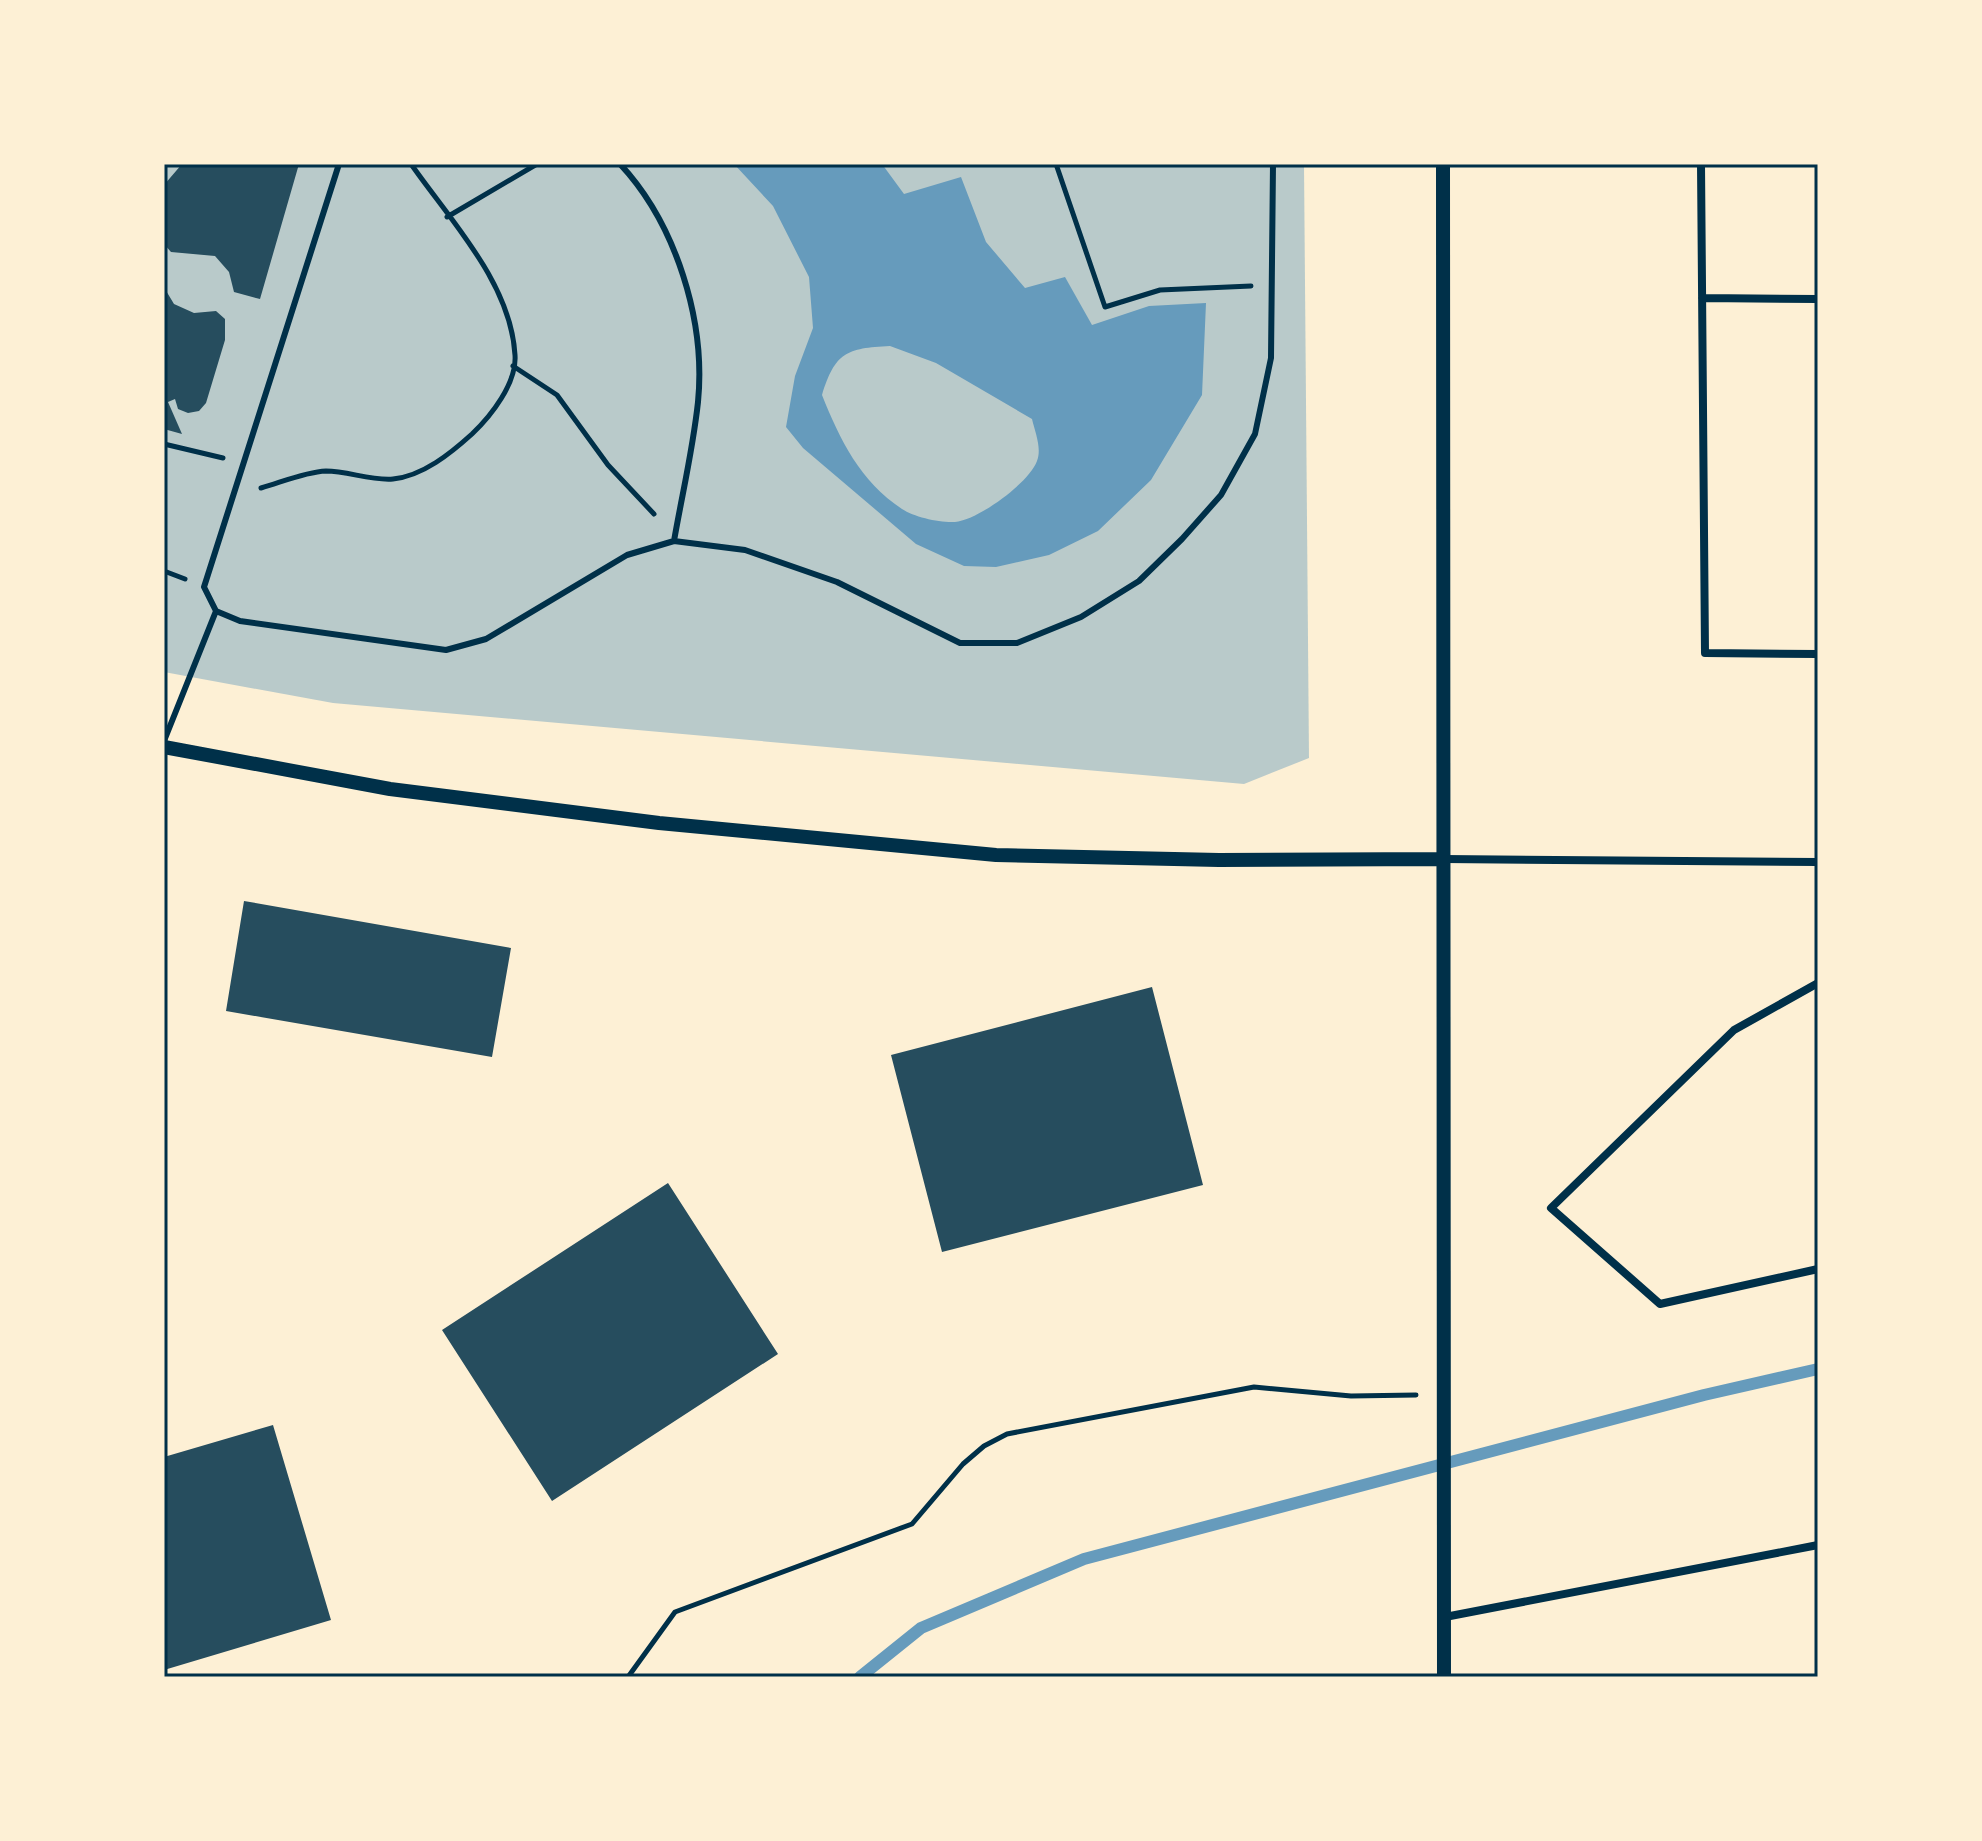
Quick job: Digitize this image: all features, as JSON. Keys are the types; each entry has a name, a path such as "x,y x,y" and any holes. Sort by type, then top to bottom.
{"street":[{"path":"1443,164 1444,1677"},
{"path":"1701,164 1705,653 1818,654"},
{"path":"1702,298 1818,299"},
{"path":"164,744 437,795 659,823 996,855 1219,860 1818,862"},
{"path":"1818,983 1734,1030 1551,1208 1660,1304 1818,1269"},
{"path":"1445,1617 1818,1545"}],"lane":[{"path":"339,164 204,587 216,611 240,621 446,650 486,639 627,555 674,541 745,550 837,582 960,643 1017,643 1081,617 1139,581 1221,495 1255,434 1271,358 1273,164"},
{"path":"620,164 634,179 668,234 687,290 696,346 698,400 674,541"},
{"path":"164,744 216,611"}],"path":[{"path":"233,496 326,471 393,479 424,469 456,448 487,420 506,388 516,358 507,319 489,275 411,164"},
{"path":"447,217 537,164"},
{"path":"1056,164 1105,307 1160,290 1272,285"},
{"path":"513,366 557,395 598,453 657,517 674,541"},
{"path":"164,444 244,463"},
{"path":"628,1677 675,1612 912,1524 963,1464 984,1446 1007,1434 1254,1387 1351,1396 1445,1394"}],"shaded area":[{"path":"164,164 1304,164 1309,758 1244,784 333,703 164,672"}],"water":[{"path":"734,164 882,164 904,194 961,177 986,242 1025,288 1065,277 1092,325 1149,306 1206,303 1202,395 1151,480 1098,531 1049,555 996,567 964,566 916,544 803,448 786,427 795,376 813,328 809,277 773,206","holes":["890,346 936,363 1032,419 1038,445 1037,461 1024,480 989,508 955,522 927,519 907,512 874,486 844,443 822,395 832,370 853,351"]}],"building":[{"path":"182,164 299,164 260,299 234,292 229,272 215,256 171,252 164,244 164,185"},
{"path":"165,289 174,304 194,313 216,311 225,319 225,340 206,403 199,411 188,413 178,409 175,399 168,402 182,434 164,429"},
{"path":"244,901 511,948 492,1057 226,1011"},
{"path":"1152,987 1203,1185 942,1252 891,1055"},
{"path":"668,1183 778,1354 552,1501 442,1330"},
{"path":"273,1425 331,1620 164,1670 164,1457"}],"waterway":[{"path":"860,1677 921,1628 1084,1559 1704,1395 1818,1369"}]}
